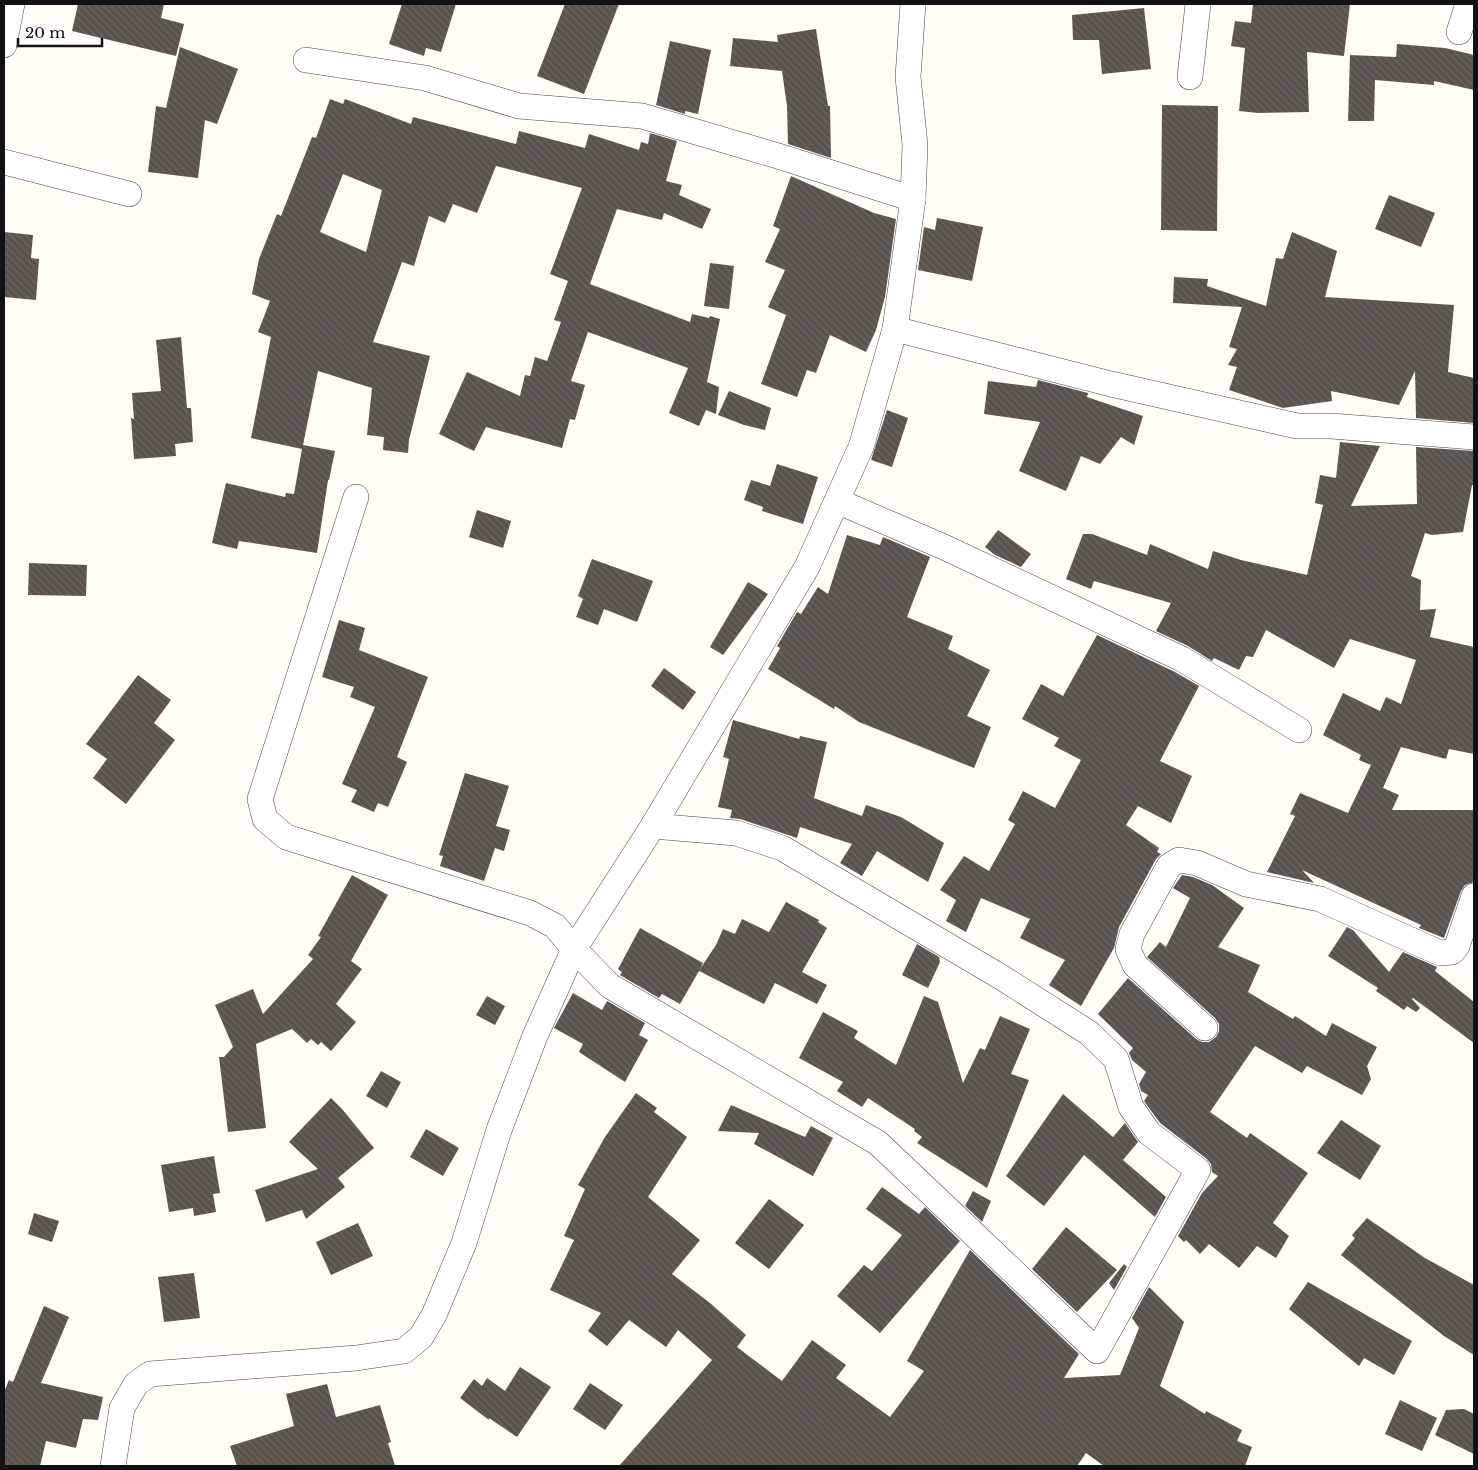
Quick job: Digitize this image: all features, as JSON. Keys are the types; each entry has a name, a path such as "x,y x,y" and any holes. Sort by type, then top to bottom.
{"street":[{"path":"4,45 12,4"},
{"path":"113,1466 122,1408 136,1384 150,1374 356,1358 404,1351 421,1337 434,1315 464,1243 502,1122 534,1036 574,949 653,826 808,567 861,448 895,329 913,199 914,145 908,77 914,4"},
{"path":"1190,76 1198,4"},
{"path":"1460,32 1468,4"},
{"path":"306,60 425,78 518,106 642,116 778,156 913,199"},
{"path":"4,162 129,194"},
{"path":"895,329 1111,384 1297,426 1331,426 1474,437"},
{"path":"356,498 260,800 265,819 286,837 530,913 555,926 574,949 610,986 878,1143 1097,1350 1198,1170 1149,1133 1131,1107 1116,1059 1089,1033 1001,977 782,848 736,833 653,826"},
{"path":"837,501 944,547 1182,659 1299,730"},
{"path":"1205,1028 1135,965 1128,950 1132,934 1169,866 1180,860 1197,863 1246,884 1320,899 1440,953 1452,952 1458,946 1474,896"}],"building":[{"path":"78,4 164,4 161,18 184,24 176,56 72,31"},
{"path":"402,4 456,4 441,52 426,48 424,56 389,44"},
{"path":"565,4 619,4 584,94 537,76"},
{"path":"1253,4 1350,4 1344,56 1307,52 1309,112 1258,113 1239,111 1245,48 1231,46 1235,21 1251,23"},
{"path":"1144,8 1151,69 1102,74 1099,40 1073,40 1072,15"},
{"path":"816,29 828,106 830,106 831,158 788,144 787,106 782,71 730,66 733,38 778,42 777,35"},
{"path":"670,41 711,50 698,114 685,111 685,114 656,105"},
{"path":"1397,44 1445,48 1474,55 1474,90 1434,81 1434,85 1375,80 1374,121 1348,121 1350,55 1396,57"},
{"path":"180,47 238,69 217,124 205,120 198,178 148,172 156,106 166,108"},
{"path":"330,99 343,104 345,99 411,124 413,117 516,144 519,131 585,148 589,134 639,150 641,142 648,144 650,133 677,141 666,181 682,185 679,195 711,209 702,229 664,213 662,220 617,209 590,284 690,322 692,314 720,319 707,382 719,387 716,414 706,410 699,426 669,413 688,368 588,332 571,381 585,385 575,420 570,419 562,448 486,427 474,451 439,434 467,372 520,396 525,375 530,376 535,357 547,361 561,322 554,320 568,281 550,274 582,188 496,166 477,213 453,204 445,223 429,216 414,266 402,262 373,342 430,356 409,440 408,453 383,450 384,437 367,435 372,388 318,371 303,445 335,451 328,480 317,553 239,541 237,549 212,543 226,483 285,497 286,493 294,494 302,449 251,438 271,337 258,332 270,301 252,294 259,259 277,214 281,216 312,137 316,138","holes":["343,174 382,190 366,252 320,232"]},
{"path":"1162,105 1218,106 1217,231 1161,230"},
{"path":"791,176 874,213 896,219 885,297 876,330 866,352 830,335 816,373 807,370 797,397 761,384 786,315 768,307 785,270 765,262 780,229 773,226"},
{"path":"1389,195 1435,213 1421,247 1375,229"},
{"path":"937,218 983,227 972,281 918,270 924,227 935,230"},
{"path":"4,232 33,235 31,258 39,259 36,300 4,297"},
{"path":"1292,232 1337,251 1325,297 1454,305 1448,372 1474,378 1474,423 1416,418 1415,371 1399,405 1331,391 1332,401 1283,408 1229,390 1237,367 1228,365 1237,349 1229,347 1242,307 1173,303 1174,277 1208,279 1207,286 1266,306 1276,258 1283,259"},
{"path":"710,263 734,266 729,309 704,306"},
{"path":"181,337 187,408 191,408 193,442 175,444 176,456 134,459 131,418 134,419 132,393 161,391 156,340"},
{"path":"1038,380 1088,393 1087,397 1143,416 1134,445 1121,437 1100,464 1081,456 1066,491 1019,471 1040,422 984,414 988,381 1036,387"},
{"path":"729,391 771,408 765,430 744,425 718,415"},
{"path":"887,410 908,418 892,467 871,460"},
{"path":"1340,442 1380,446 1351,506 1417,504 1416,447 1474,451 1474,485 1472,485 1463,532 1432,535 1425,533 1411,576 1421,580 1420,610 1436,609 1430,637 1474,647 1474,754 1449,749 1446,759 1401,747 1383,788 1399,795 1392,810 1474,810 1474,882 1465,885 1461,891 1444,938 1419,928 1421,925 1302,870 1314,883 1267,872 1295,816 1290,814 1300,793 1348,813 1371,765 1359,760 1361,755 1323,735 1343,693 1380,711 1386,697 1401,704 1416,660 1350,639 1334,668 1266,630 1253,657 1246,656 1239,670 1214,658 1212,661 1188,646 1156,631 1171,603 1094,581 1091,589 1066,579 1083,534 1092,534 1147,555 1150,544 1208,569 1213,551 1241,560 1307,575 1323,505 1315,503 1320,475 1336,478"},
{"path":"777,464 818,477 803,524 762,511 763,507 744,500 751,480 770,486"},
{"path":"477,510 511,521 503,548 469,537"},
{"path":"998,530 1031,554 1021,567 995,555 985,547"},
{"path":"847,535 880,545 883,537 930,557 907,617 953,636 948,649 990,670 967,716 991,727 974,768 859,722 835,706 834,709 768,669 780,648 777,646 797,612 801,614 818,587 828,594"},
{"path":"592,559 653,581 637,622 604,609 598,625 576,617 583,599 578,596"},
{"path":"29,563 87,565 86,596 28,595"},
{"path":"748,582 768,594 723,655 710,647"},
{"path":"339,620 365,628 359,650 428,677 397,757 407,762 388,807 378,803 374,812 351,802 357,790 342,784 375,707 350,697 354,687 322,677"},
{"path":"1097,635 1175,672 1199,686 1160,761 1192,776 1171,823 1138,806 1126,825 1159,848 1157,852 1161,854 1156,859 1119,927 1114,948 1081,1006 1049,985 1065,960 1020,938 1030,919 981,898 966,932 946,921 956,900 940,890 964,856 989,871 1015,824 1008,820 1023,791 1055,808 1081,760 1054,746 1059,738 1022,719 1041,684 1063,696"},
{"path":"664,668 696,692 683,710 651,686"},
{"path":"138,675 171,700 154,723 175,740 126,804 93,778 107,759 86,744"},
{"path":"733,720 799,739 800,736 827,742 814,798 862,816 866,805 901,817 944,843 928,882 877,851 862,876 840,863 852,844 800,827 797,838 740,819 730,818 732,810 718,807 729,759 723,757"},
{"path":"465,773 509,786 496,826 510,830 504,851 495,848 484,881 440,866 443,856 439,855"},
{"path":"352,875 388,895 351,961 362,969 336,1004 356,1022 331,1051 321,1042 318,1045 311,1039 307,1043 292,1029 256,1044 266,1128 228,1132 219,1057 224,1057 233,1047 215,1005 253,989 263,1014 313,959 308,955 321,937 318,936"},
{"path":"1182,875 1193,877 1212,885 1244,908 1218,947 1260,965 1248,992 1293,1019 1295,1016 1326,1036 1332,1023 1377,1047 1367,1066 1371,1079 1362,1095 1307,1066 1302,1073 1255,1046 1210,1112 1247,1138 1250,1133 1308,1173 1273,1223 1289,1236 1276,1258 1257,1246 1239,1268 1209,1244 1200,1254 1186,1240 1184,1242 1178,1236 1202,1193 1218,1176 1212,1172 1211,1164 1207,1159 1160,1123 1144,1101 1148,1095 1141,1091 1139,1084 1146,1072 1132,1060 1129,1053 1133,1048 1098,1014 1128,978 1196,1039 1202,1042 1209,1042 1216,1037 1219,1031 1219,1024 1215,1018 1147,957 1160,942 1166,947 1190,898 1173,888"},
{"path":"786,902 819,920 818,922 827,928 802,972 827,985 817,1004 775,983 764,1004 699,971 680,1004 662,994 659,998 620,975 622,972 618,969 640,928 703,963 700,969 716,945 723,929 735,934 742,919 769,932"},
{"path":"1347,927 1353,930 1389,972 1403,952 1437,967 1435,971 1474,1002 1474,1043 1413,998 1420,1008 1416,1012 1407,1006 1404,1010 1376,991 1378,988 1328,956"},
{"path":"917,944 939,957 940,962 928,988 902,975"},
{"path":"573,993 602,1010 607,1001 645,1023 639,1035 648,1040 625,1082 579,1052 583,1044 554,1028"},
{"path":"487,996 505,1006 495,1025 476,1015"},
{"path":"924,996 938,1002 963,1083 980,1048 985,1050 1000,1016 1030,1029 1011,1074 1029,1080 987,1188 917,1143 922,1137 914,1131 915,1129 868,1098 862,1107 837,1091 843,1082 799,1058 823,1012 858,1031 854,1038 896,1065"},
{"path":"381,1071 401,1082 387,1108 366,1096"},
{"path":"636,1093 657,1108 654,1112 687,1137 648,1197 700,1240 672,1274 710,1303 746,1335 737,1347 782,1381 812,1340 846,1365 836,1378 890,1417 924,1371 907,1361 970,1250 1079,1354 1064,1378 1120,1375 1139,1328 1132,1318 1149,1287 1184,1322 1160,1386 1205,1414 1206,1411 1242,1430 1237,1441 1252,1447 1245,1466 1104,1466 1086,1453 1077,1466 619,1466 712,1360 678,1330 666,1347 629,1320 607,1346 588,1331 601,1313 550,1290 574,1240 564,1236 585,1189 578,1185 605,1137"},
{"path":"1063,1094 1113,1137 1125,1123 1138,1142 1123,1160 1166,1197 1155,1217 1084,1155 1044,1206 1006,1176"},
{"path":"331,1098 374,1148 338,1178 345,1187 306,1219 302,1210 266,1222 255,1190 318,1169 289,1142"},
{"path":"731,1105 805,1137 811,1126 833,1138 813,1176 754,1144 759,1133 718,1131"},
{"path":"1341,1120 1381,1146 1360,1180 1317,1153"},
{"path":"426,1129 459,1148 443,1176 410,1157"},
{"path":"214,1156 220,1193 213,1194 216,1212 194,1216 193,1208 169,1212 161,1165"},
{"path":"882,1187 919,1214 925,1207 960,1241 880,1333 837,1296 864,1265 872,1271 902,1235 866,1209"},
{"path":"973,1191 991,1201 982,1222 965,1206"},
{"path":"769,1199 804,1225 769,1269 735,1243"},
{"path":"34,1213 59,1221 52,1242 28,1234"},
{"path":"1367,1218 1425,1258 1474,1285 1474,1355 1444,1336 1341,1255 1355,1238 1352,1235"},
{"path":"358,1223 373,1256 331,1275 316,1242"},
{"path":"1066,1227 1117,1270 1077,1312 1032,1269"},
{"path":"1124,1264 1127,1267 1114,1290 1109,1283"},
{"path":"194,1273 200,1318 164,1322 158,1277"},
{"path":"1308,1282 1412,1341 1394,1375 1364,1358 1359,1366 1289,1309"},
{"path":"44,1306 69,1317 41,1383 103,1397 98,1420 83,1419 76,1448 46,1441 40,1466 4,1466 4,1392 9,1380 13,1382"},
{"path":"520,1367 551,1387 517,1437 489,1418 489,1420 460,1398 474,1379 482,1386 487,1378 505,1391"},
{"path":"590,1383 623,1405 605,1430 573,1409"},
{"path":"327,1384 336,1417 380,1405 391,1442 388,1443 395,1466 237,1466 230,1446 294,1426 286,1394"},
{"path":"1400,1400 1437,1418 1422,1451 1385,1434"},
{"path":"1464,1409 1474,1414 1474,1454 1435,1435 1446,1410"}]}
